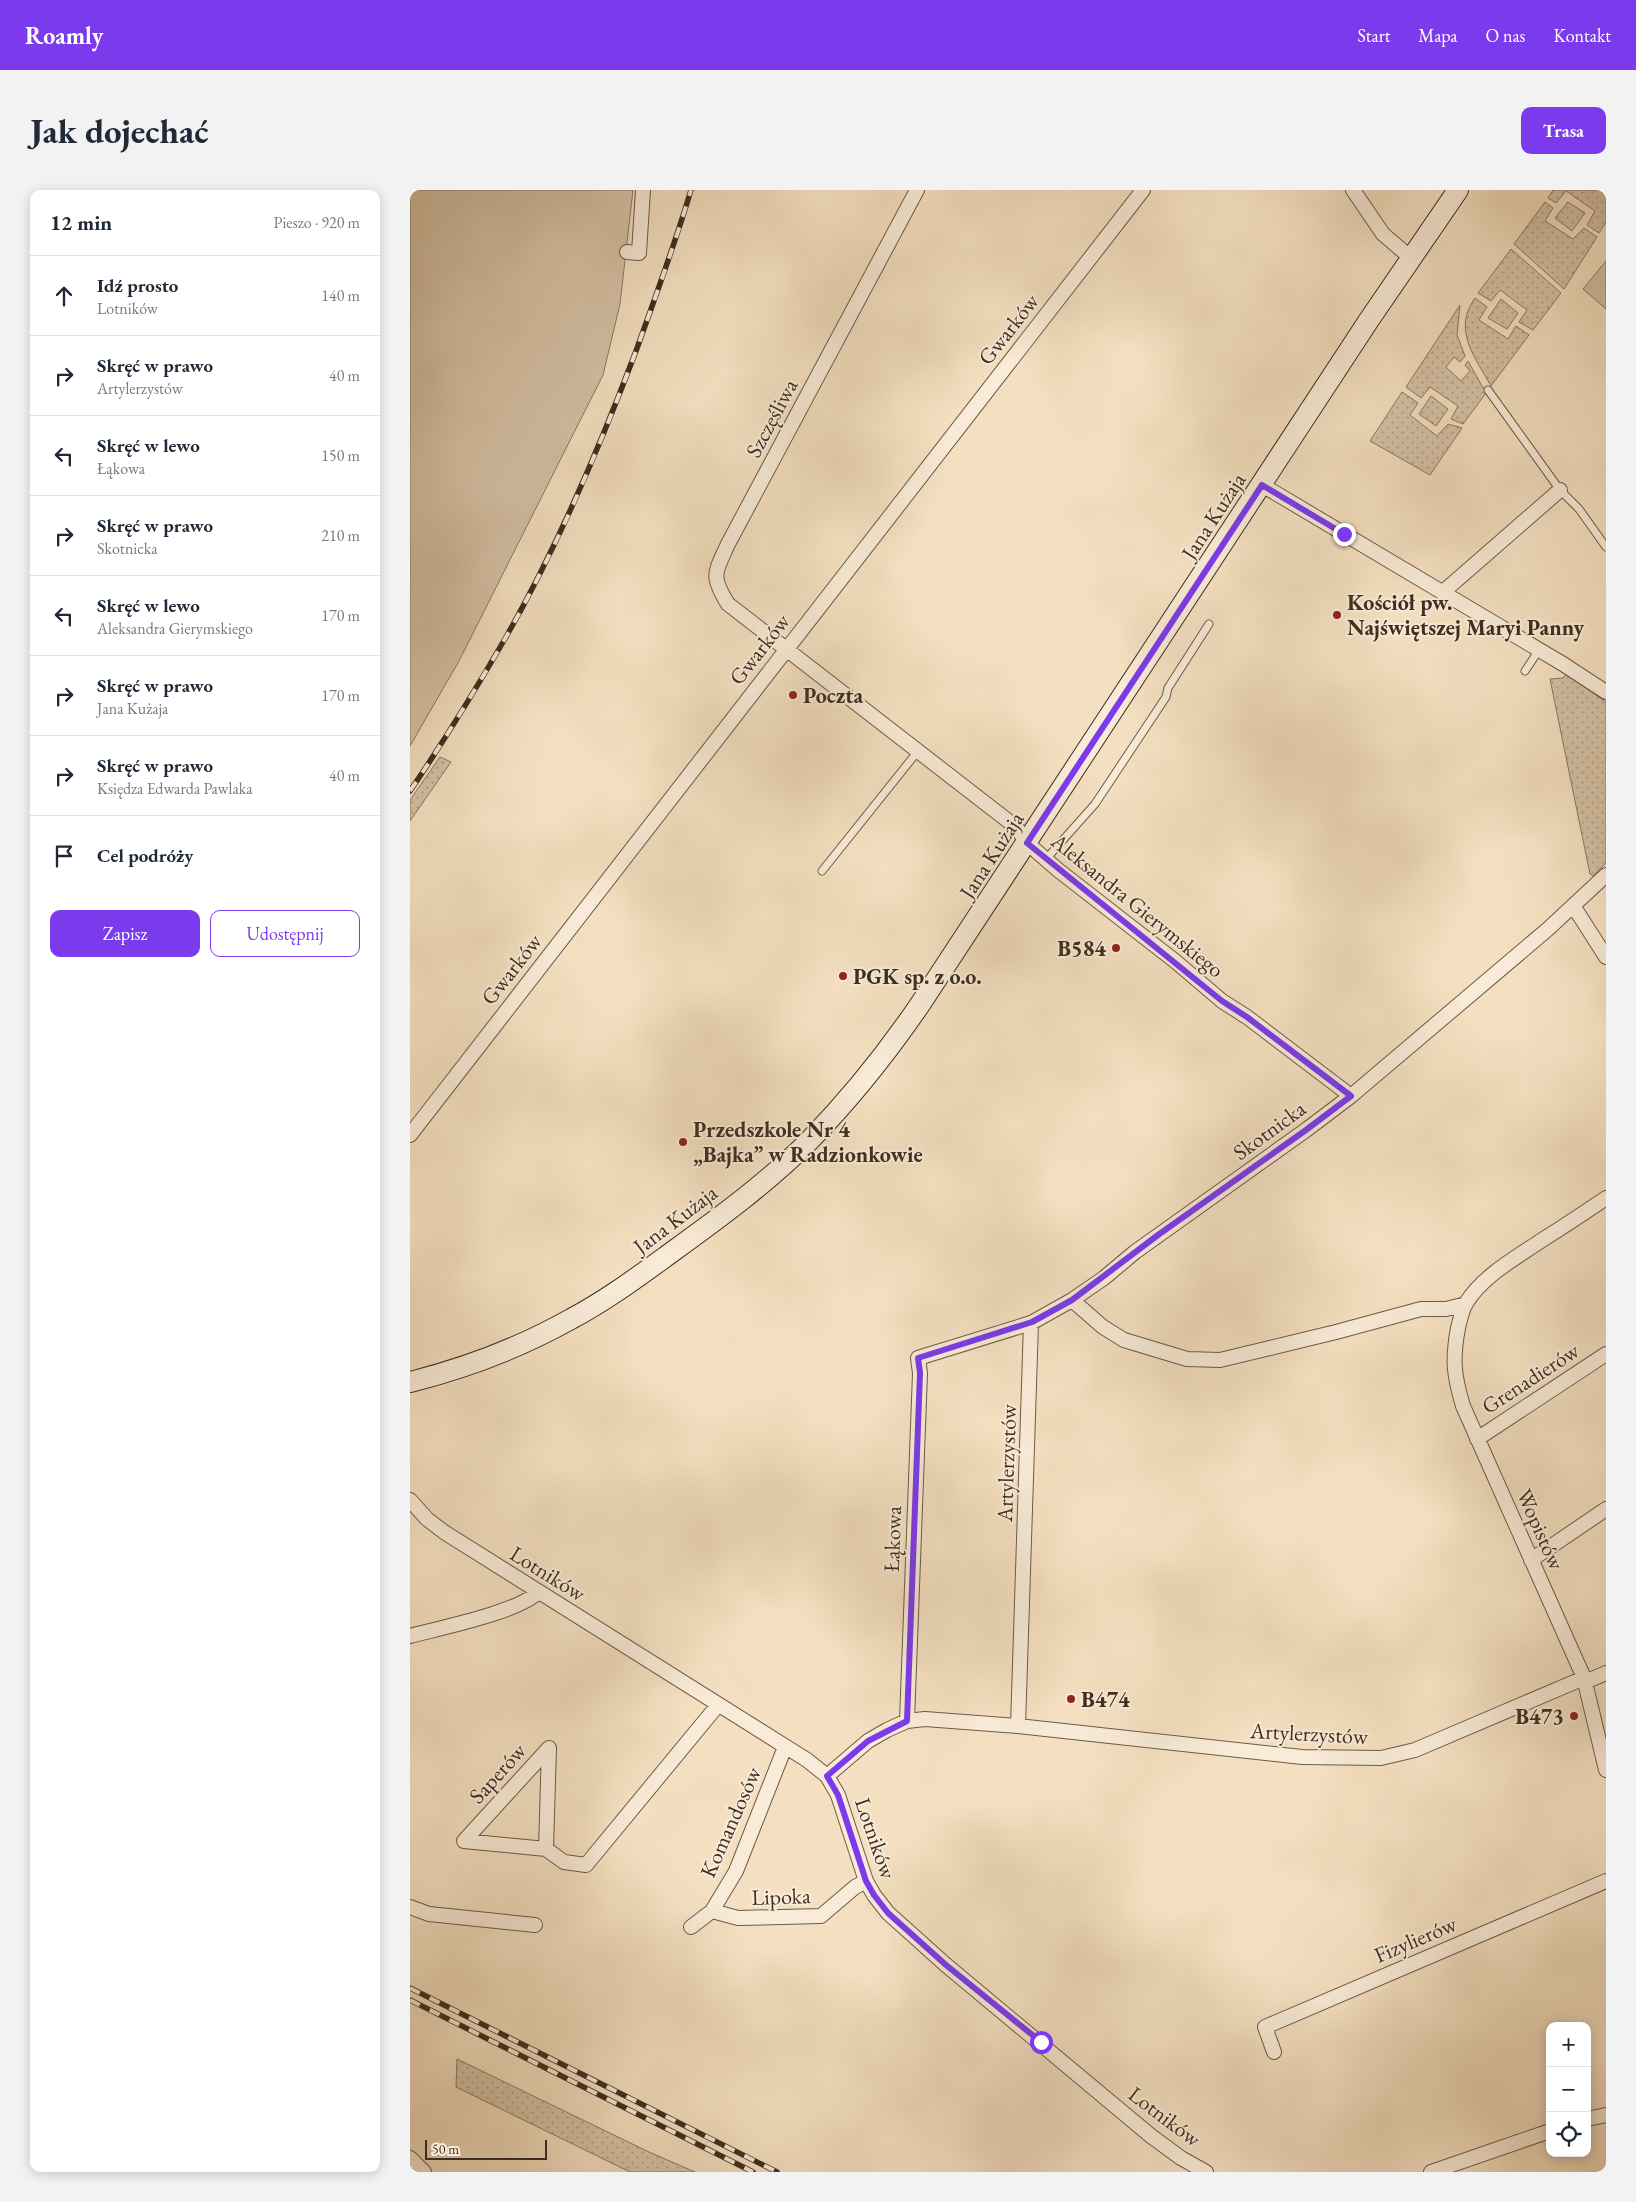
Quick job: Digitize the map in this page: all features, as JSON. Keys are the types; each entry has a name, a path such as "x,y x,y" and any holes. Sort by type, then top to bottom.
{"street":[{"path":"626,252 639,253 643,190"},
{"name":"Szczęśliwa","path":"786,648 728,604 717,586 716,570 728,544 917,190"},
{"name":"Gwarków","path":"410,1135 1143,190"},
{"path":"1353,190 1383,234 1411,258"},
{"name":"Jana Kużaja","path":"410,1382 466,1366 505,1350 571,1320 617,1291 694,1236 781,1167 836,1113 893,1044 1411,258 1458,190"},
{"path":"1262,485 1540,650 1606,692"},
{"path":"1442,592 1560,490"},
{"name":"Aleksandra Gierymskiego","path":"786,648 1016,827 1027,843 1226,1004 1247,1017 1351,1096"},
{"name":"Skotnicka","path":"918,1358 1032,1322 1072,1300 1104,1278 1142,1246 1351,1096 1574,907 1606,875"},
{"path":"1574,907 1606,957"},
{"name":"Wopistów","path":"1606,1198 1501,1268 1478,1288 1466,1304 1454,1343 1456,1380 1463,1406 1585,1680 1606,1770"},
{"path":"1072,1300 1103,1327 1124,1340 1187,1359 1220,1360 1421,1309 1446,1310 1466,1304"},
{"name":"Artylerzystów","path":"1018,1726 1032,1322"},
{"name":"Grenadierów","path":"1477,1439 1606,1354"},
{"name":"Łąkowa","path":"907,1721 920,1373 918,1358"},
{"name":"Lotników","path":"410,1500 427,1519 444,1532 807,1760 827,1776 838,1795 866,1881 888,1913 905,1930 1151,2136 1181,2158 1206,2172"},
{"path":"1531,1560 1606,1509"},
{"path":"410,1636 514,1607 532,1598 538,1592"},
{"name":"Artylerzystów","path":"827,1776 868,1741 907,1721 944,1719 1302,1757 1380,1758 1415,1750 1606,1673"},
{"name":"Saperów","path":"546,1849 549,1748 464,1841 546,1849 564,1862 586,1865 718,1705"},
{"name":"Komandosów","path":"712,1912 736,1872 785,1747"},
{"name":"Fizylierów","path":"1274,2052 1265,2027 1606,1880"},
{"name":"Lipoka","path":"712,1912 738,1918 821,1916 855,1886 866,1881"},
{"path":"410,1907 429,1914 534,1925"},
{"path":"691,1927 712,1912"},
{"path":"1591,2118 1606,2115"},
{"path":"1431,2172 1546,2132"},
{"path":"410,2158 424,2172"}],"lane":[{"path":"1488,390 1560,490 1579,509 1606,547"},
{"path":"1046,859 1095,804 1166,697 1168,688 1209,624"},
{"path":"1525,671 1540,650"},
{"path":"822,872 918,751"}],"shaded area":[{"path":"410,190 633,190 620,304 603,375 459,661 410,746"},
{"path":"1553,190 1606,190 1606,222 1599,233 1587,225 1595,211 1566,191 1556,203 1548,198"},
{"path":"1545,202 1553,208 1545,221 1573,239 1584,228 1597,237 1564,289 1514,244"},
{"path":"1568,202 1585,213 1572,231 1555,218"},
{"path":"1511,249 1561,293 1533,330 1519,322 1527,310 1500,290 1491,301 1478,293"},
{"path":"1606,261 1606,309 1583,289"},
{"path":"1475,298 1487,307 1479,320 1508,339 1516,326 1529,335 1491,386 1473,354 1466,332 1468,310"},
{"path":"1501,299 1518,313 1507,329 1488,318"},
{"path":"1460,305 1457,335 1465,356 1460,362 1454,357 1446,367 1461,381 1470,371 1465,365 1468,361 1486,393 1463,424 1451,419 1458,406 1430,387 1421,398 1406,387"},
{"path":"1402,392 1418,403 1410,415 1437,436 1448,424 1462,428 1430,475 1370,441"},
{"path":"1431,396 1448,409 1436,426 1419,414"},
{"path":"1566,674 1606,702 1606,863 1593,876 1590,874 1550,679 1563,678"},
{"path":"440,757 451,762 410,821 410,800"},
{"path":"457,2059 649,2152 695,2172 630,2172 456,2087"}],"railway":[{"path":"410,791 506,637 543,568 577,497 636,351 672,251 691,190"},
{"path":"410,1988 777,2172"},
{"path":"410,2000 753,2172"}],"place":[{"name":"Kościół pw. Najświętszej Maryi Panny","path":"1337,615"},
{"name":"Poczta","path":"793,695"},
{"name":"B584","path":"1116,948"},
{"name":"PGK sp. z o.o.","path":"843,976"},
{"name":"Przedszkole Nr 4 „Bajka” w Radzionkowie","path":"683,1142"},
{"name":"B474","path":"1071,1699"},
{"name":"B473","path":"1574,1716"}],"route":[{"path":"1041,2042 946,1965 888,1913 866,1881 838,1795 827,1776 868,1741 907,1721 920,1373 918,1358 1032,1322 1072,1300 1104,1278 1158,1235 1351,1096 1247,1017 1222,1001 1185,969 1058,870 1027,843 1262,485 1344,534"}]}
